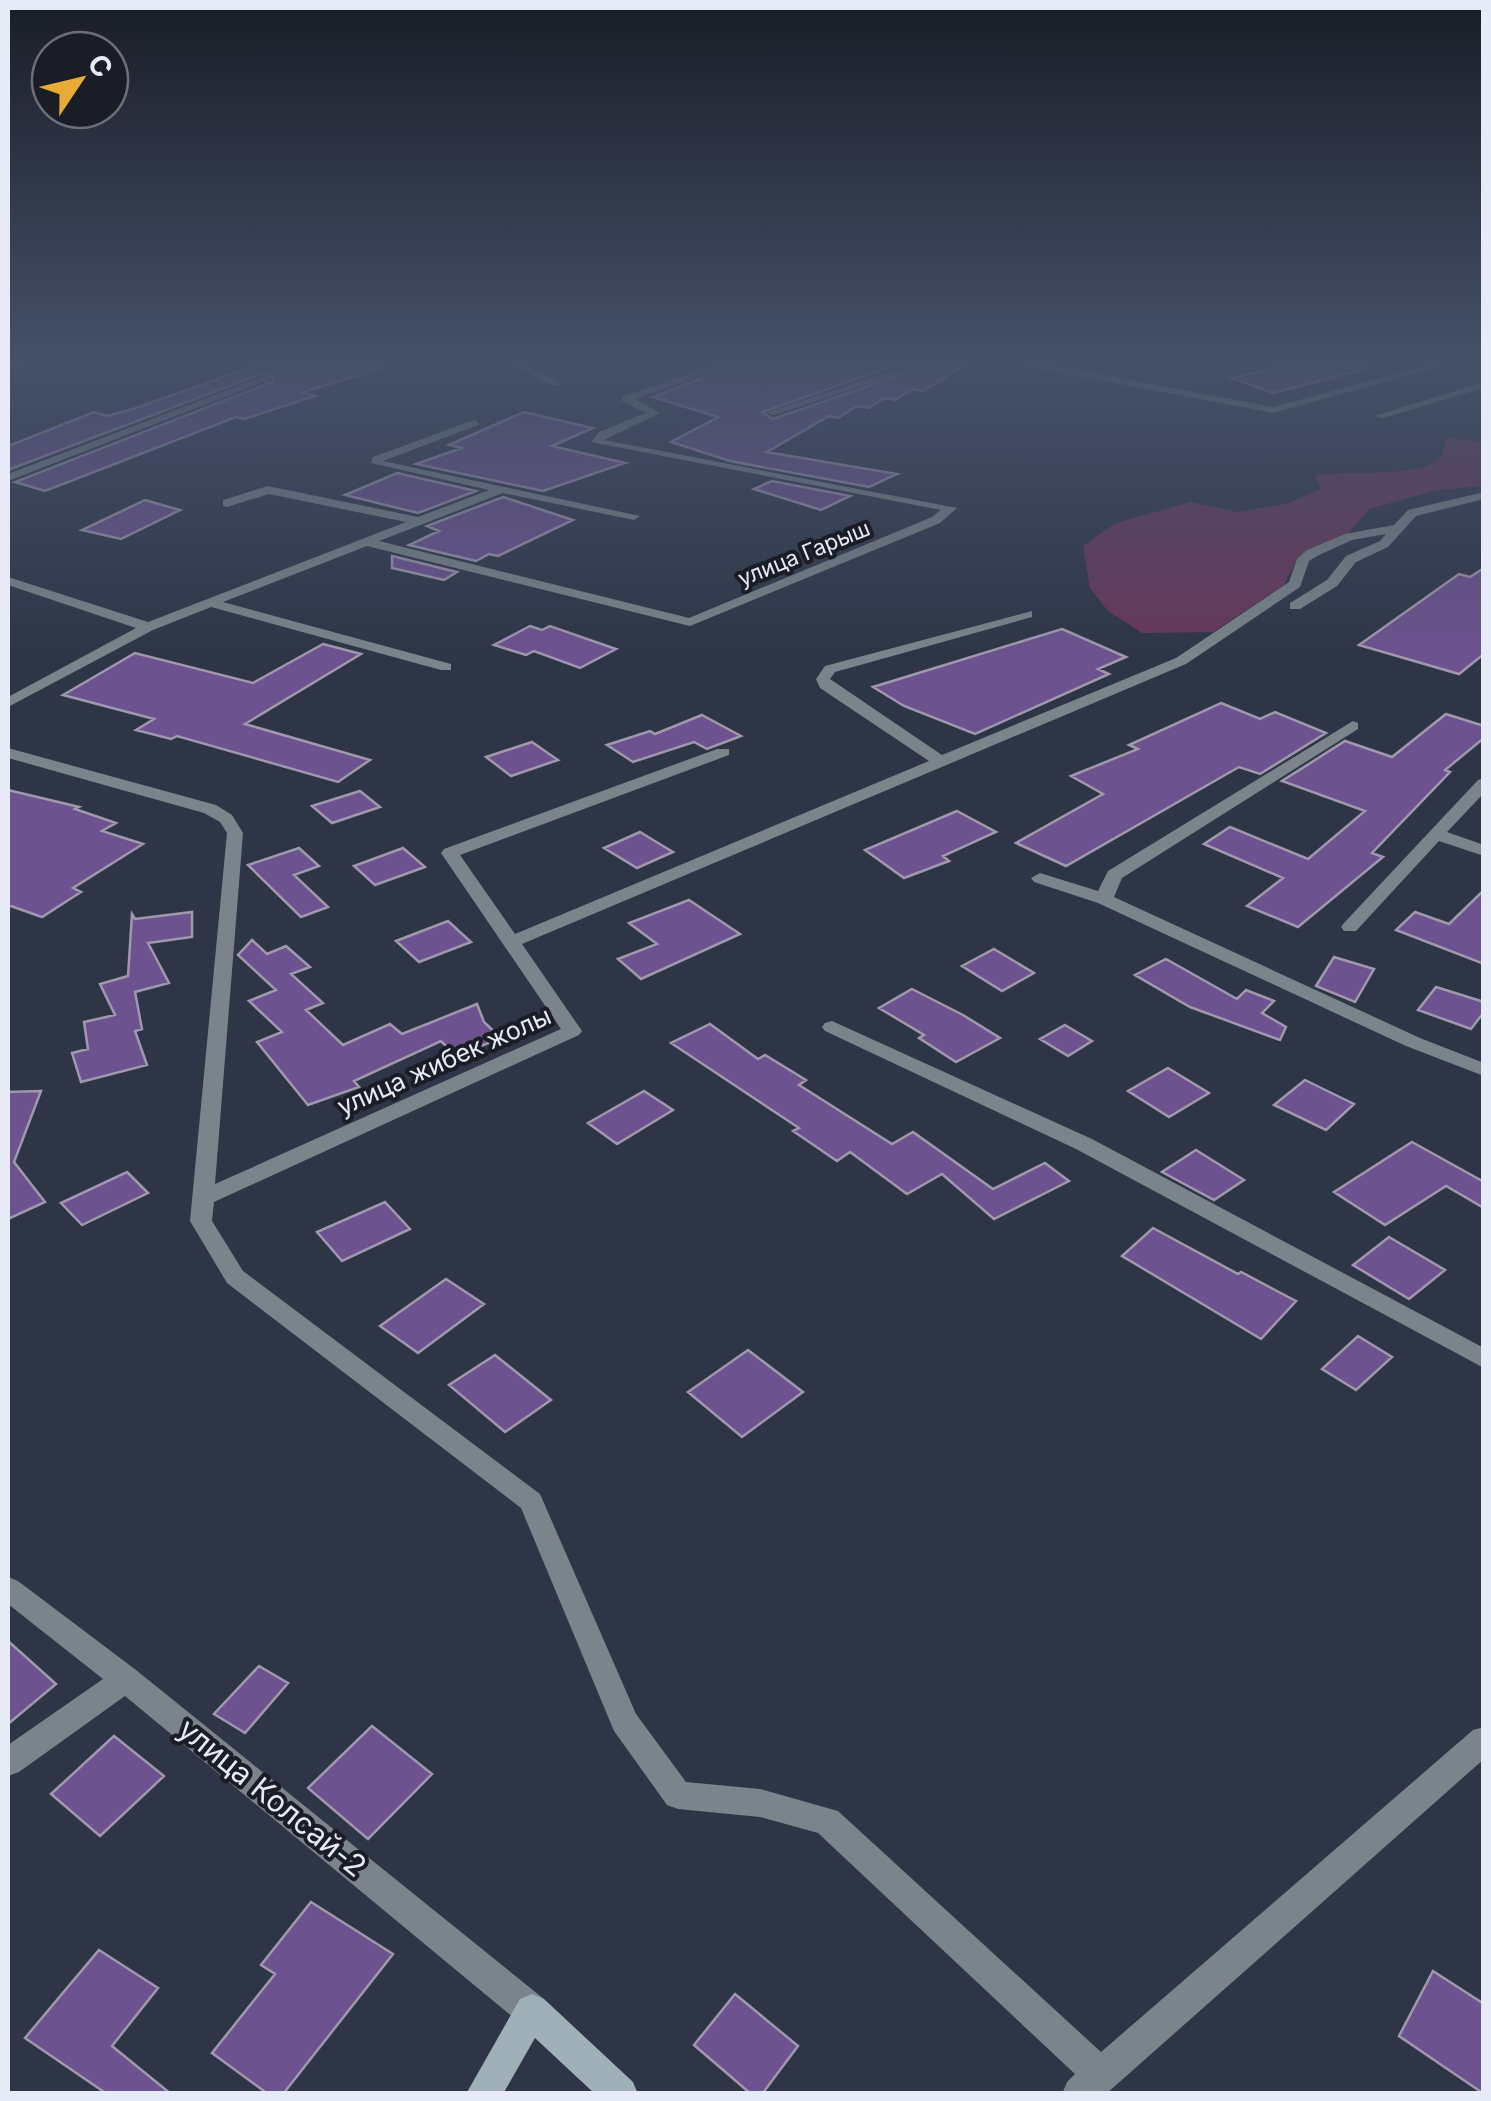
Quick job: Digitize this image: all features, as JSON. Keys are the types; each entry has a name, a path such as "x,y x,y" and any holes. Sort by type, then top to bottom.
{"street":[{"path":"8,478 58,459"},
{"path":"377,459 377,463 634,516"},
{"name":"улица Гарыш","path":"367,542 690,622 936,520 951,508 688,459"},
{"path":"227,504 268,490 421,521"},
{"path":"8,703 148,627 499,490"},
{"path":"1295,606 1332,583 1350,559 1384,544 1412,514 1484,494"},
{"path":"511,942 1181,661 1295,584 1303,559 1312,553 1348,538 1398,528"},
{"path":"12,586 148,627"},
{"path":"210,603 446,668"},
{"path":"942,763 825,685 823,679 830,669 1027,614"},
{"path":"1104,898 1114,875 1353,726"},
{"name":"улица жибек жолы","path":"203,1198 572,1031 450,852 723,752"},
{"path":"8,753 210,810 226,819 235,833 201,1221 235,1277 532,1500 625,1722 678,1795 760,1803 827,1822 1089,2083 1484,1740"},
{"path":"1350,927 1484,783"},
{"path":"1436,834 1484,851"},
{"path":"1040,878 1104,898 1413,1042 1484,1070"},
{"path":"832,1026 1084,1144 1484,1359"},
{"name":"улица Колсай-2","path":"8,1589 126,1679 532,2011"},
{"path":"8,1762 126,1679"},
{"path":"483,2094 532,2011 621,2094"}],"shaded area":[{"path":"1483,459 1483,486 1437,490 1369,509 1348,534 1297,559 1284,585 1213,632 1142,633 1108,611 1090,588 1083,546 1116,523 1191,502 1238,512 1286,504 1321,489 1314,476 1404,471 1435,462"}],"building":[{"path":"8,459 37,459 8,470"},
{"path":"74,459 127,459 45,491 15,482"},
{"path":"430,459 608,459 625,463 543,491 416,464"},
{"path":"724,459 809,459 897,474 869,487"},
{"path":"397,473 476,491 418,513 345,495"},
{"path":"772,481 850,496 821,510 754,489"},
{"path":"503,497 573,520 498,556 489,554 476,561 409,545 439,531 427,526"},
{"path":"145,500 180,510 121,539 82,530"},
{"path":"392,556 457,572 444,580 392,568"},
{"path":"1484,568 1484,654 1459,674 1359,645 1459,574 1470,577"},
{"path":"530,626 542,630 550,626 616,649 580,668 534,651 526,655 494,645"},
{"path":"1062,629 1126,657 1098,669 1109,674 975,734 904,706 873,687"},
{"path":"323,644 361,654 245,724 370,760 338,782 177,736 171,739 136,730 154,719 63,695 135,653 253,683"},
{"path":"1221,703 1260,719 1275,712 1326,733 1260,774 1239,767 1066,866 1016,843 1103,794 1071,776 1138,749 1129,745"},
{"path":"1446,714 1484,726 1484,738 1445,770 1450,772 1372,853 1383,857 1298,927 1247,906 1283,878 1204,844 1230,827 1308,859 1365,811 1282,781 1345,741 1392,757"},
{"path":"702,715 741,736 707,749 694,742 633,762 607,745 650,731 655,734"},
{"path":"532,742 558,760 511,776 486,757"},
{"path":"8,790 79,807 75,809 116,823 102,831 143,844 73,888 81,892 42,917 8,905"},
{"path":"360,791 380,807 332,823 312,806"},
{"path":"957,811 996,832 943,856 949,861 904,878 865,850"},
{"path":"640,832 673,852 637,868 604,848"},
{"path":"299,848 319,866 294,875 328,907 301,917 248,865"},
{"path":"403,848 425,867 375,885 354,866"},
{"path":"1484,890 1484,964 1396,930 1415,912 1449,924"},
{"path":"689,900 740,934 641,979 618,959 657,944 629,923"},
{"path":"192,912 192,937 148,943 169,983 135,992 142,1029 135,1031 147,1065 81,1082 72,1053 88,1049 84,1022 115,1015 100,984 128,976 132,914 135,919"},
{"path":"448,921 471,942 419,962 396,941"},
{"path":"252,940 267,954 286,946 310,967 291,974 323,1003 306,1010 343,1045 390,1024 402,1034 477,1004 484,1022 501,1038 456,1056 441,1041 354,1081 359,1087 308,1105 257,1042 282,1032 249,1001 276,990 238,955"},
{"path":"994,949 1034,973 1002,991 962,966"},
{"path":"1334,957 1374,969 1355,1002 1316,986"},
{"path":"1166,959 1237,999 1246,990 1274,1001 1262,1013 1286,1027 1280,1040 1190,1007 1135,975"},
{"path":"1436,987 1484,1002 1484,1012 1471,1029 1418,1010"},
{"path":"912,989 1000,1038 956,1062 919,1038 924,1035 879,1008"},
{"path":"710,1024 758,1059 765,1055 806,1080 799,1085 892,1144 913,1132 993,1189 1045,1163 1069,1181 994,1219 942,1174 907,1194 850,1152 837,1161 793,1131 799,1128 671,1043"},
{"path":"1065,1025 1092,1041 1068,1056 1040,1039"},
{"path":"1168,1068 1209,1093 1169,1117 1128,1091"},
{"path":"1305,1080 1354,1104 1326,1130 1274,1105"},
{"path":"41,1091 14,1162 45,1202 8,1219 8,1092"},
{"path":"644,1091 673,1110 617,1144 588,1123"},
{"path":"1412,1142 1484,1182 1484,1208 1446,1186 1385,1225 1334,1192"},
{"path":"1196,1150 1244,1180 1214,1200 1162,1172"},
{"path":"127,1172 148,1193 82,1225 61,1203"},
{"path":"385,1202 410,1229 342,1261 317,1232"},
{"path":"1153,1228 1296,1301 1261,1339 1122,1256"},
{"path":"1389,1237 1445,1270 1409,1299 1353,1265"},
{"path":"446,1279 484,1304 418,1353 380,1326"},
{"path":"1358,1336 1392,1357 1356,1390 1322,1369"},
{"path":"748,1350 803,1392 742,1437 688,1392"},
{"path":"495,1355 551,1400 505,1432 449,1385"},
{"path":"8,1641 56,1684 8,1724"},
{"path":"259,1666 288,1683 245,1733 214,1714"},
{"path":"372,1726 432,1774 368,1839 308,1788"},
{"path":"114,1736 164,1776 100,1836 51,1794"},
{"path":"311,1902 393,1954 283,2094 268,2094 212,2053 275,1974 261,1965"},
{"path":"99,1950 158,1988 112,2046 171,2094 107,2094 25,2038"},
{"path":"1433,1971 1484,2004 1484,2094 1399,2036"},
{"path":"735,1994 798,2046 762,2094 751,2094 694,2045"}]}
